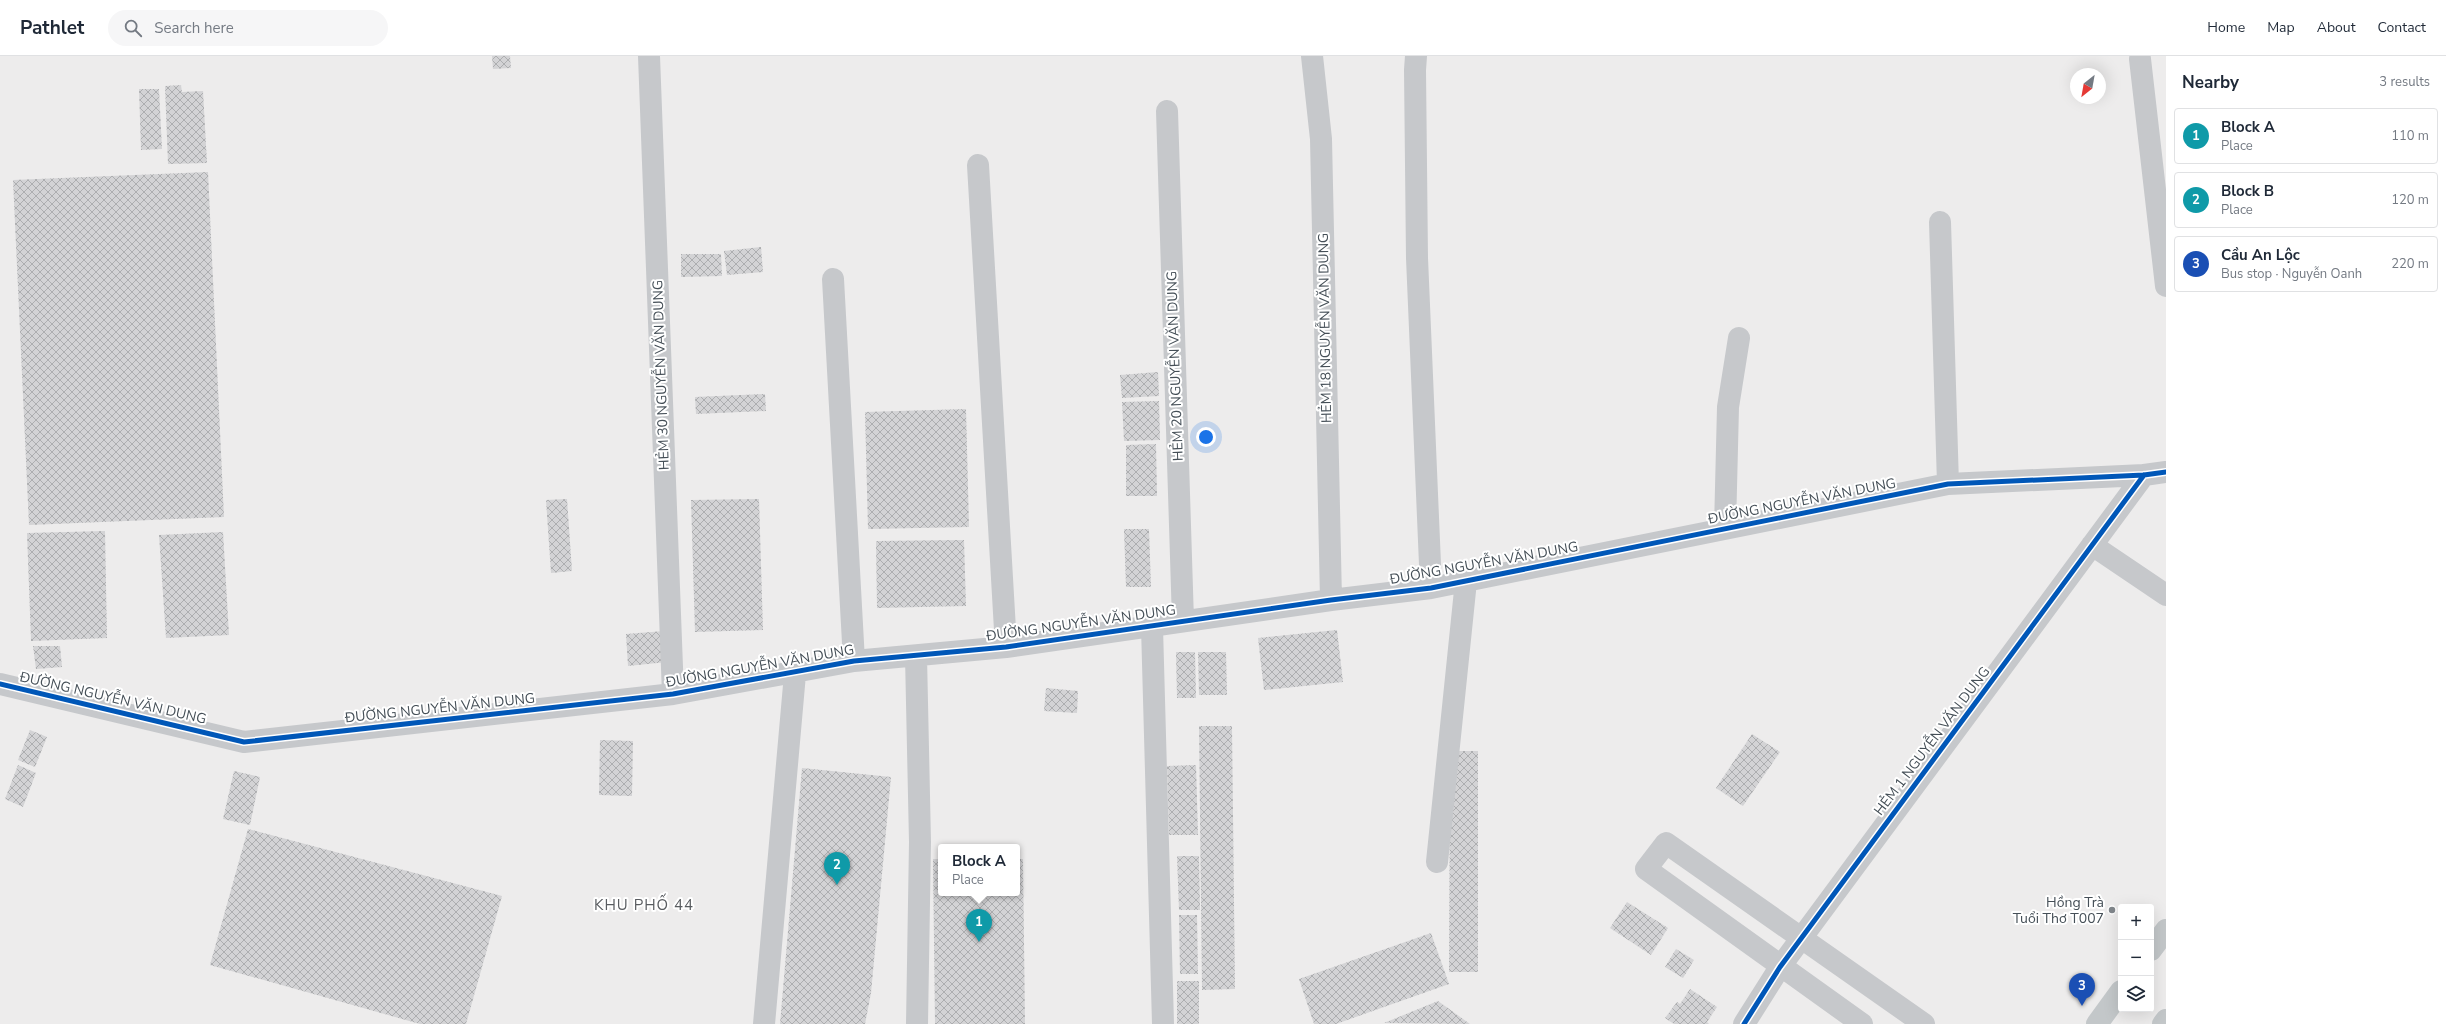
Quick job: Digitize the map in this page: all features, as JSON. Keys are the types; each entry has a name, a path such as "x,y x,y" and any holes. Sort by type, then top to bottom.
{"main road":[{"path":"2154,946 2166,930"},
{"path":"2097,1024 2118,995"},
{"path":"2163,1024 2166,1020"}],"street":[{"name":"HẺM 30 NGUYỄN VĂN DUNG","path":"649,56 673,694"},
{"name":"HẺM 18 NGUYỄN VĂN DUNG","path":"1312,56 1321,138 1332,600"},
{"path":"1416,56 1414,70 1417,258 1431,588"},
{"path":"2140,59 2166,286"},
{"name":"HẺM 20 NGUYỄN VĂN DUNG","path":"1167,111 1183,621"},
{"path":"978,165 1006,647"},
{"path":"1940,222 1948,484"},
{"path":"833,279 854,661"},
{"path":"1725,528 1728,407 1739,338"},
{"name":"ĐƯỜNG NGUYỄN VĂN DUNG","path":"0,684 244,742 673,694 795,674 854,661 1006,647 1332,600 1431,588 1948,484 2144,475 2166,472"},
{"name":"HẺM 1 NGUYỄN VĂN DUNG","path":"1744,1024 1780,967 1801,938 2144,475"},
{"path":"2092,546 2166,595"},
{"path":"1437,862 1466,581"},
{"path":"1152,627 1162,1024"},
{"path":"916,656 920,842 917,1024"},
{"path":"764,1024 795,674"},
{"path":"1862,1024 1780,967 1646,868 1666,843 1924,1024"}],"building":[{"path":"492,56 510,56 511,68 493,69"},
{"path":"181,85 182,92 203,91 207,163 168,164 165,86"},
{"path":"139,89 159,89 162,149 141,150"},
{"path":"208,172 224,517 29,525 13,180"},
{"path":"761,247 763,272 727,275 724,251"},
{"path":"681,254 721,254 722,276 681,277"},
{"path":"1158,372 1159,396 1122,398 1120,375"},
{"path":"765,394 766,411 696,414 695,397"},
{"path":"1159,401 1160,440 1124,441 1122,402"},
{"path":"966,409 969,527 868,529 865,412"},
{"path":"1156,444 1157,496 1126,496 1126,445"},
{"path":"567,499 572,571 551,573 546,500"},
{"path":"759,499 763,630 695,632 691,500"},
{"path":"1124,529 1149,529 1151,587 1126,587"},
{"path":"105,531 107,638 31,641 27,533"},
{"path":"223,532 229,635 166,638 159,535"},
{"path":"964,540 966,606 877,608 876,541"},
{"path":"1337,630 1343,682 1264,690 1258,638"},
{"path":"664,631 667,662 628,666 626,634"},
{"path":"33,646 60,646 62,667 36,669"},
{"path":"1176,652 1195,652 1196,698 1177,698"},
{"path":"1198,652 1226,652 1227,695 1199,695"},
{"path":"1046,688 1078,691 1077,713 1044,711"},
{"path":"1199,726 1232,726 1235,989 1202,990"},
{"path":"30,730 47,737 35,767 18,760"},
{"path":"1752,734 1780,752 1743,806 1716,788"},
{"path":"600,740 633,741 632,796 599,795"},
{"path":"1450,751 1478,751 1478,972 1449,972"},
{"path":"18,765 36,773 23,807 5,799"},
{"path":"1196,765 1198,835 1169,835 1167,766"},
{"path":"802,768 891,777 871,993 865,1024 780,1024"},
{"path":"234,771 260,777 250,825 223,819"},
{"path":"248,829 502,896 466,1024 420,1024 210,965"},
{"path":"1177,856 1199,856 1200,910 1179,910"},
{"path":"933,859 938,859 938,896 1020,896 1020,859 1023,859 1025,1024 935,1024"},
{"path":"1627,902 1668,928 1651,955 1610,928"},
{"path":"1179,915 1197,915 1198,974 1180,974"},
{"path":"1431,933 1449,984 1336,1024 1314,1024 1299,979"},
{"path":"1676,949 1694,960 1683,978 1665,967"},
{"path":"1177,981 1199,981 1199,1024 1177,1024"},
{"path":"1690,989 1717,1007 1707,1022 1709,1024 1674,1024 1665,1018 1677,1002 1680,1004"},
{"path":"1438,1001 1470,1024 1384,1023"}],"cycle path":[{"path":"0,684 244,742 673,694 854,661 1006,647 1331,600 1431,588 1948,484 2144,475 2166,472"},
{"path":"1744,1024 1780,967 2144,475"}],"place":[{"name":"Block B","path":"837,885"},
{"name":"Hồng Trà Tuổi Thơ T007","path":"2112,910"},
{"name":"Block A","path":"979,942"},
{"name":"Cầu An Lộc","path":"2082,1006"}],"district":[{"name":"KHU PHỐ 44","path":"644,905"}]}
